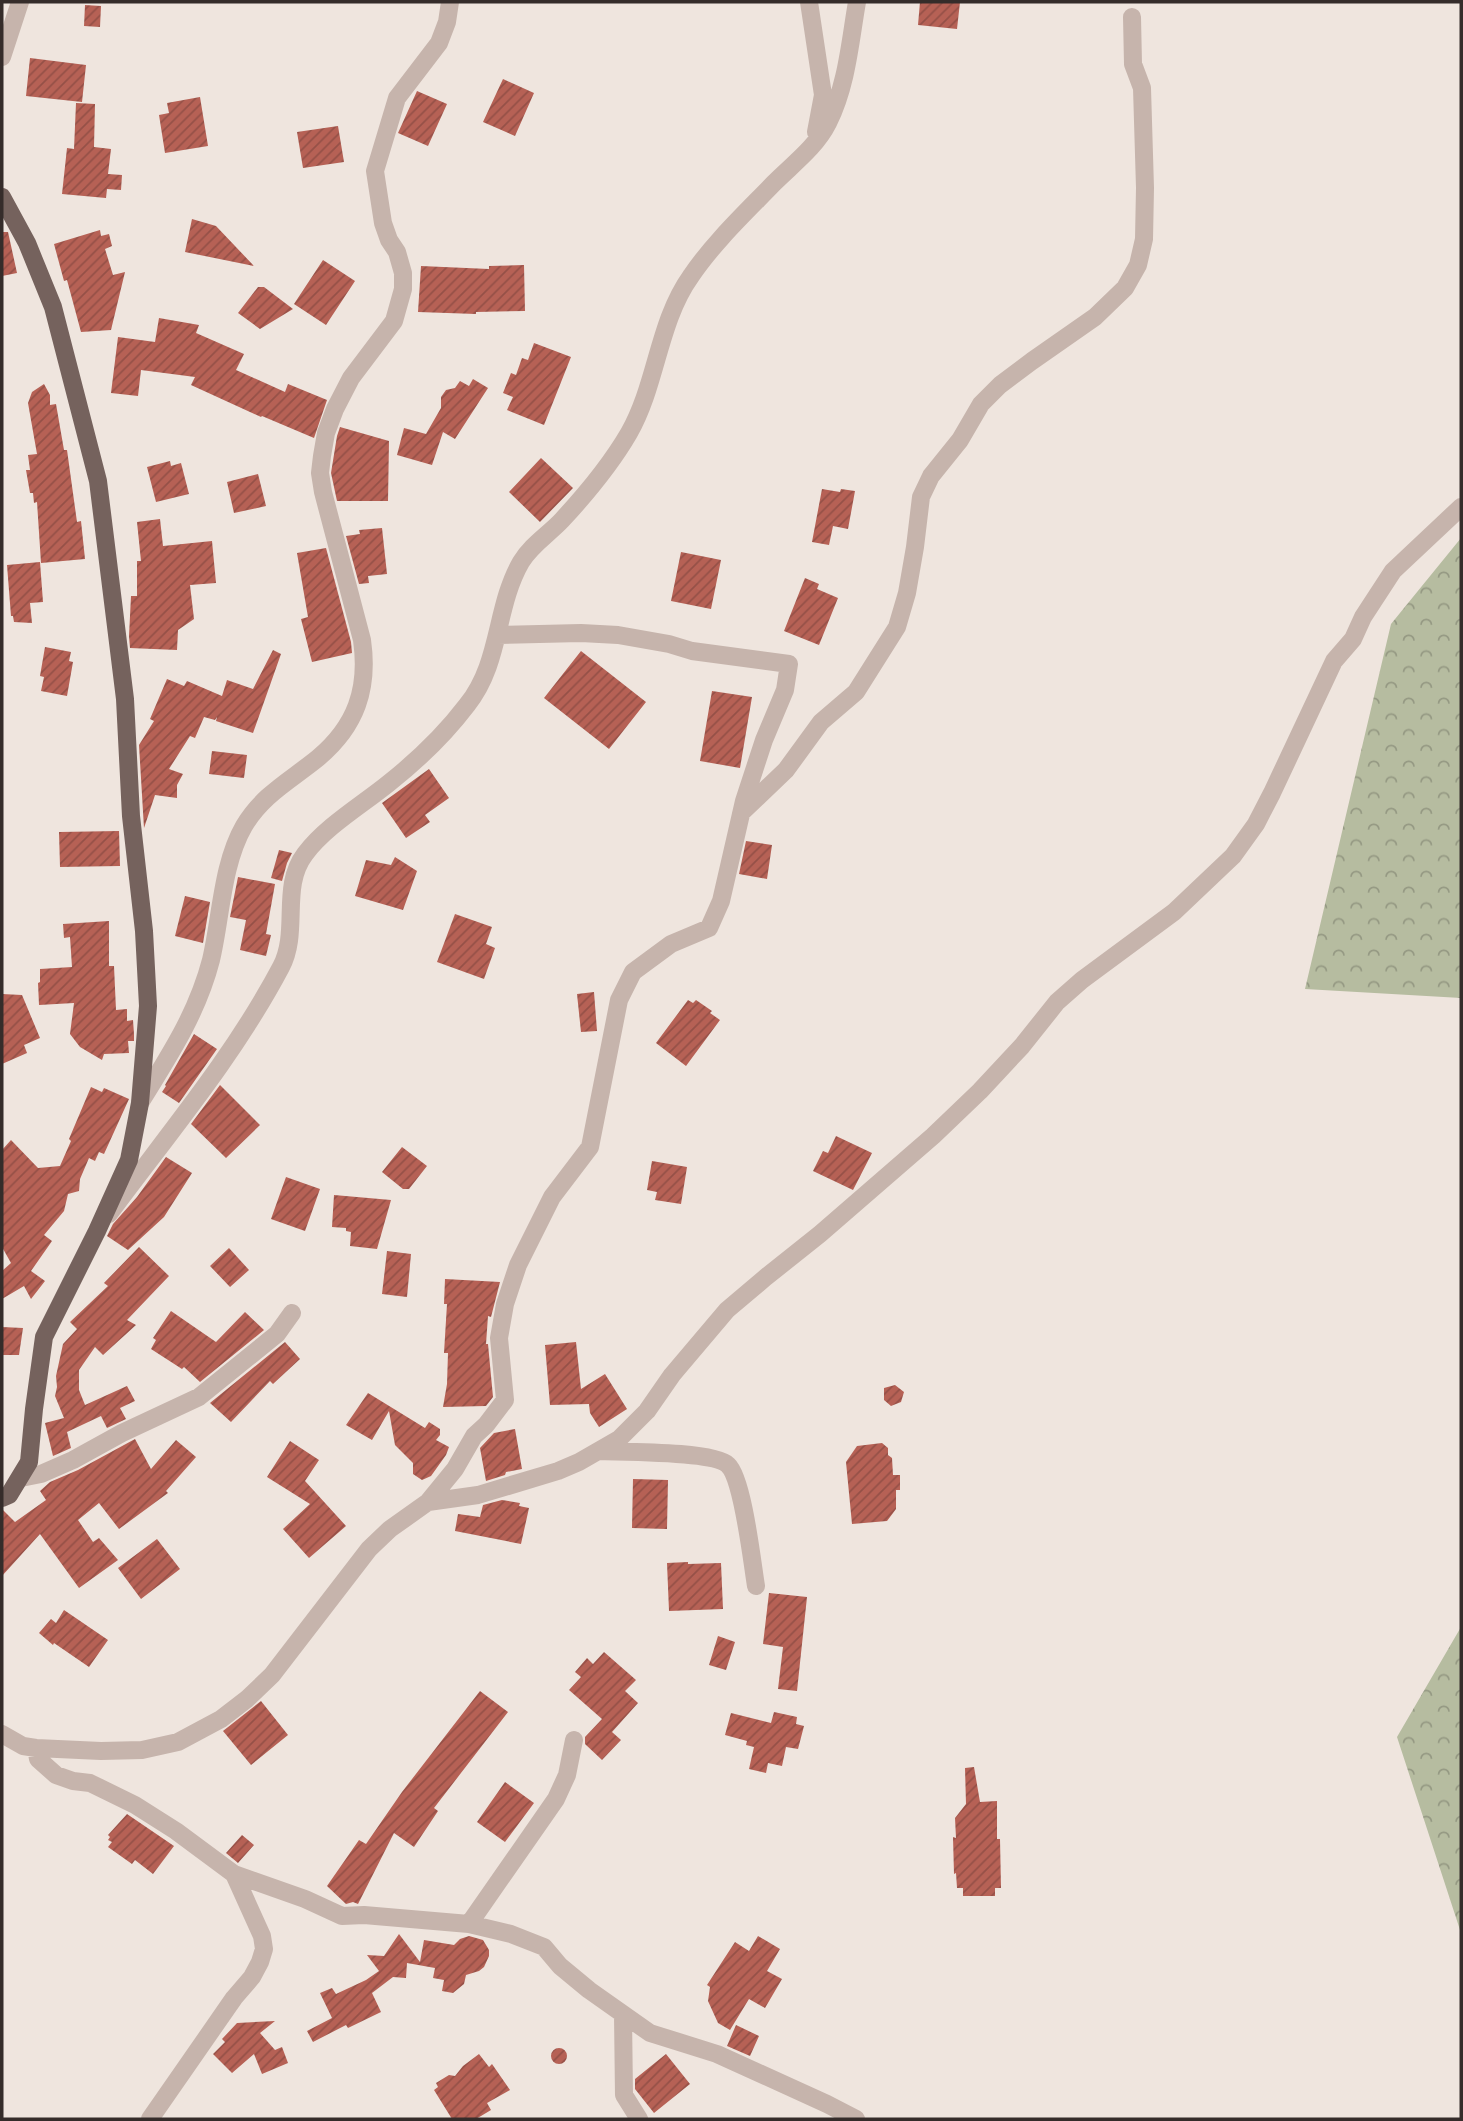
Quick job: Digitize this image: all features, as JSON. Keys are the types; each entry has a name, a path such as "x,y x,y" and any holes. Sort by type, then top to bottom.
{"main road":[{"path":"2,197 27,243 53,307 98,481 125,699 131,816 144,932 148,1006 140,1103 129,1160 44,1337 29,1462 9,1495 2,1498"}],"street":[{"path":"2,57 20,2"},
{"path":"140,1103 192,1016 211,960 232,856 243,828 258,805 277,787 319,757 340,736 359,701 364,681 364,651 323,492 320,473 322,456 326,433 351,378 394,321 400,305 403,273 397,252 383,223 375,172 397,98 439,43 447,22 450,2"},
{"path":"809,2 823,94 813,146"},
{"path":"97,1231 215,1073 283,963 291,930 291,893 295,872 304,854 346,816 391,782 452,723 480,689 491,663 511,586 523,558 572,510 613,458 631,429 645,398 675,304 690,277 728,232 813,146 828,124 847,65 857,2"},
{"path":"741,813 786,770 821,722 856,692 897,627 907,593 921,497 931,476 960,440 981,404 1000,385 1095,317 1125,288 1138,265 1144,239 1145,188 1142,88 1132,64 1132,17"},
{"path":"428,1502 478,1495 546,1475 579,1462 619,1439 647,1411 672,1375 727,1310 830,1226 942,1127 989,1082 1057,1002 1082,980 1174,912 1233,856 1256,824 1334,662 1353,639 1363,617 1393,571 1461,507"},
{"path":"2,1734 23,1746 36,1748 142,1750 178,1742 221,1719 272,1675 369,1549 390,1529 428,1502 455,1469 474,1436 505,1399 499,1338 505,1304 518,1265 552,1197 590,1147 619,1000 633,972 671,944 709,928 721,901 741,813 764,740 785,690 789,664 692,651 618,635 498,635"},
{"path":"21,1478 41,1474 74,1460 122,1433 199,1397 277,1334 292,1314"},
{"path":"599,1451 701,1456 727,1463 733,1471 741,1496 756,1586"},
{"path":"469,1924 556,1799 567,1775 574,1740"},
{"path":"36,1748 38,1759 56,1775 90,1783 135,1805 176,1830 234,1874 305,1899 342,1916 364,1915 469,1924 511,1934 544,1947 560,1966 650,2033 717,2054 856,2119"},
{"path":"150,2119 260,1962 264,1949 262,1936 234,1874"},
{"path":"623,2015 624,2095 639,2119"}],"green space":[{"path":"1461,538 1461,998 1305,989 1391,624"},
{"path":"1461,1627 1461,1933 1397,1737"}],"building":[{"path":"920,2 960,2 957,29 918,25"},
{"path":"85,5 101,6 100,27 84,26"},
{"path":"30,58 86,65 82,102 26,96"},
{"path":"503,79 534,93 515,136 483,122"},
{"path":"417,91 447,104 428,146 398,133"},
{"path":"200,97 208,146 165,153 159,115 169,113 167,103"},
{"path":"76,103 95,104 94,147 111,149 108,174 122,175 121,190 107,189 106,198 62,194 67,148 74,149"},
{"path":"338,126 344,162 303,168 297,132"},
{"path":"192,219 216,226 254,266 185,252"},
{"path":"100,230 101,236 109,234 112,246 105,249 113,275 125,272 111,330 81,332 54,244"},
{"path":"2,232 8,232 17,273 2,276"},
{"path":"323,260 355,281 326,325 294,304"},
{"path":"524,265 525,311 476,314 418,312 421,266 489,269 489,266"},
{"path":"258,287 264,287 293,309 260,329 238,313"},
{"path":"159,318 199,325 196,333 244,354 236,370 285,392 288,384 327,400 314,438 191,385 195,377 141,370 138,396 111,393 118,337 155,342"},
{"path":"534,343 571,357 544,425 507,410 513,397 503,393 511,373 516,375 522,358 528,360"},
{"path":"473,379 488,388 455,439 443,432 432,465 397,455 404,428 426,434 441,408 441,397 446,390 455,388 460,381 469,386"},
{"path":"44,384 50,395 50,405 56,404 64,450 67,450 77,522 81,521 85,559 41,563 37,502 34,503 33,493 30,493 26,470 30,470 28,455 37,454 28,403 32,392"},
{"path":"340,427 389,441 388,501 337,501 331,473"},
{"path":"541,458 573,488 540,522 509,492"},
{"path":"170,461 171,466 181,463 189,494 156,502 147,467"},
{"path":"258,474 266,506 234,513 227,482"},
{"path":"822,489 855,491 848,529 833,526 829,545 812,542"},
{"path":"160,519 163,546 212,541 216,583 190,585 194,619 178,630 177,650 130,648 131,596 137,596 137,561 141,561 137,522"},
{"path":"382,528 387,574 368,576 369,583 359,584 346,536 360,534 359,530"},
{"path":"326,548 352,653 312,662 301,619 308,617 297,553"},
{"path":"681,552 721,560 711,609 671,601"},
{"path":"40,562 43,602 30,603 32,623 14,622 11,616 7,565"},
{"path":"805,578 819,584 817,589 838,598 819,645 784,631"},
{"path":"45,647 71,652 69,661 73,662 67,696 41,691 44,677 40,676"},
{"path":"273,650 281,654 253,733 216,721 217,717 215,720 204,717 195,738 190,736 169,769 183,774 177,785 177,798 155,795 144,828 139,745 154,721 150,719 167,679 184,686 187,681 222,696 227,680 253,689"},
{"path":"581,651 646,702 609,749 544,698"},
{"path":"712,691 752,697 740,768 700,761"},
{"path":"212,751 247,755 244,778 209,774"},
{"path":"429,769 449,798 425,815 430,822 406,838 382,803"},
{"path":"119,831 120,866 60,867 59,832"},
{"path":"746,841 772,845 767,879 739,874"},
{"path":"279,850 292,853 282,881 271,878"},
{"path":"395,857 417,871 403,910 355,896 366,860 391,865"},
{"path":"238,877 275,884 266,934 271,935 266,956 240,950 246,920 230,917"},
{"path":"185,896 210,902 203,943 175,936"},
{"path":"455,914 492,927 486,944 495,948 484,979 437,962"},
{"path":"109,921 109,966 114,966 116,1010 127,1009 127,1021 133,1020 134,1041 128,1041 129,1053 104,1054 102,1060 80,1047 70,1034 74,1003 39,1005 38,983 40,969 72,967 70,937 64,938 63,924"},
{"path":"594,992 597,1031 581,1032 577,994"},
{"path":"2,994 22,995 40,1038 24,1045 27,1053 2,1064"},
{"path":"688,1000 693,1003 696,1000 720,1020 686,1066 656,1043"},
{"path":"194,1034 217,1049 179,1103 162,1092"},
{"path":"220,1085 260,1125 226,1158 191,1124"},
{"path":"91,1087 102,1092 104,1088 129,1099 104,1154 99,1152 95,1161 89,1158 80,1179 79,1191 68,1194 64,1211 44,1235 52,1241 31,1271 45,1281 31,1299 24,1286 2,1299 2,1271 11,1263 2,1247 2,1150 11,1140 38,1168 60,1166"},
{"path":"836,1136 872,1153 853,1190 813,1171 823,1151 828,1153"},
{"path":"402,1147 427,1166 409,1189 403,1189 382,1172"},
{"path":"166,1157 192,1173 164,1217 128,1250 107,1236 113,1224"},
{"path":"652,1161 687,1167 681,1204 655,1200 657,1192 647,1190"},
{"path":"286,1177 320,1189 305,1231 271,1219"},
{"path":"334,1195 391,1200 377,1249 350,1246 351,1232 346,1231 346,1228 332,1227"},
{"path":"139,1247 169,1276 127,1320 136,1325 103,1355 95,1347 79,1370 79,1390 85,1405 127,1386 135,1401 120,1408 126,1419 107,1428 101,1416 67,1432 71,1448 53,1456 45,1423 64,1418 55,1396 56,1376 63,1344 77,1329 70,1322 108,1286 104,1283"},
{"path":"229,1248 249,1270 230,1287 210,1266"},
{"path":"387,1251 411,1254 407,1297 382,1294"},
{"path":"445,1279 500,1282 491,1317 488,1316 486,1344 493,1397 486,1406 443,1407 448,1353 444,1353 447,1304 444,1304"},
{"path":"171,1311 216,1342 245,1312 264,1330 200,1382 184,1367 182,1369 151,1349 156,1340 153,1338"},
{"path":"2,1327 23,1328 19,1355 2,1355"},
{"path":"285,1342 300,1359 273,1384 270,1381 231,1422 210,1403"},
{"path":"576,1342 581,1389 605,1374 627,1409 599,1427 590,1413 589,1404 550,1405 545,1345"},
{"path":"895,1385 904,1392 901,1402 891,1406 884,1400 884,1388"},
{"path":"368,1393 425,1428 429,1422 440,1429 436,1440 449,1447 431,1476 422,1480 413,1474 413,1463 395,1445 389,1411 372,1440 346,1425"},
{"path":"515,1429 522,1469 506,1472 505,1475 486,1481 480,1448 494,1433"},
{"path":"135,1439 151,1469 176,1440 196,1457 166,1491 168,1493 119,1529 99,1503 78,1520 93,1542 99,1538 118,1560 79,1588 40,1534 2,1576 2,1509 15,1522 46,1500 40,1491 50,1482"},
{"path":"290,1441 319,1460 305,1481 346,1526 309,1558 283,1529 310,1504 267,1477"},
{"path":"882,1443 888,1448 888,1455 892,1458 893,1475 900,1475 900,1490 896,1490 896,1509 887,1521 852,1524 846,1462 857,1446"},
{"path":"633,1479 668,1480 667,1529 632,1528"},
{"path":"502,1500 520,1503 519,1506 529,1508 521,1544 455,1531 458,1514 480,1517 483,1505"},
{"path":"157,1539 180,1569 141,1599 118,1568"},
{"path":"667,1563 721,1563 723,1609 669,1611"},
{"path":"769,1593 807,1597 797,1691 778,1689 783,1647 763,1644"},
{"path":"64,1610 108,1640 89,1667 39,1633 51,1619 56,1623"},
{"path":"718,1636 735,1642 726,1670 709,1665"},
{"path":"604,1652 636,1680 625,1691 638,1703 612,1732 621,1740 602,1760 585,1744 585,1737 602,1719 569,1690 581,1677 575,1672 587,1658 593,1664"},
{"path":"480,1691 508,1712 434,1808 438,1811 414,1847 394,1833 358,1904 346,1904 327,1886 359,1840 366,1844 402,1792"},
{"path":"261,1701 288,1735 251,1765 223,1731"},
{"path":"774,1712 797,1717 796,1724 804,1726 798,1749 786,1747 782,1766 768,1763 766,1773 749,1769 754,1747 746,1745 747,1741 725,1735 731,1713 771,1723"},
{"path":"974,1767 980,1802 997,1801 1001,1888 995,1888 995,1896 963,1896 963,1888 957,1888 956,1873 954,1874 955,1818 966,1804 965,1768"},
{"path":"505,1782 534,1803 505,1842 477,1822"},
{"path":"127,1814 174,1846 153,1874 135,1860 132,1864 108,1847 112,1842 108,1840 108,1835"},
{"path":"242,1835 254,1845 238,1863 226,1853"},
{"path":"399,1934 420,1962 424,1940 454,1945 469,1936 483,1940 489,1950 489,1956 484,1967 466,1975 464,1984 453,1993 442,1991 444,1980 433,1978 435,1968 407,1963 406,1978 393,1977 372,1993 381,2012 348,2028 346,2025 313,2042 307,2031 332,2018 320,1993 332,1988 336,1994 379,1971 367,1955 384,1956"},
{"path":"758,1936 780,1949 767,1971 782,1979 765,2008 749,1999 730,2030 718,2023 708,2001 710,1987 707,1985 735,1942 749,1951"},
{"path":"275,2021 260,2033 275,2050 282,2047 288,2063 262,2074 254,2054 232,2073 213,2054 225,2042 222,2039 237,2023"},
{"path":"736,2025 759,2036 750,2056 727,2046"},
{"path":"556,2048 562,2048 567,2056 565,2062 556,2064 551,2059 551,2053"},
{"path":"479,2054 489,2067 492,2064 510,2090 487,2103 491,2110 476,2119 452,2119 434,2090 438,2087 436,2083 449,2075 455,2076"},
{"path":"666,2054 690,2084 654,2113 635,2089 635,2079"}]}
